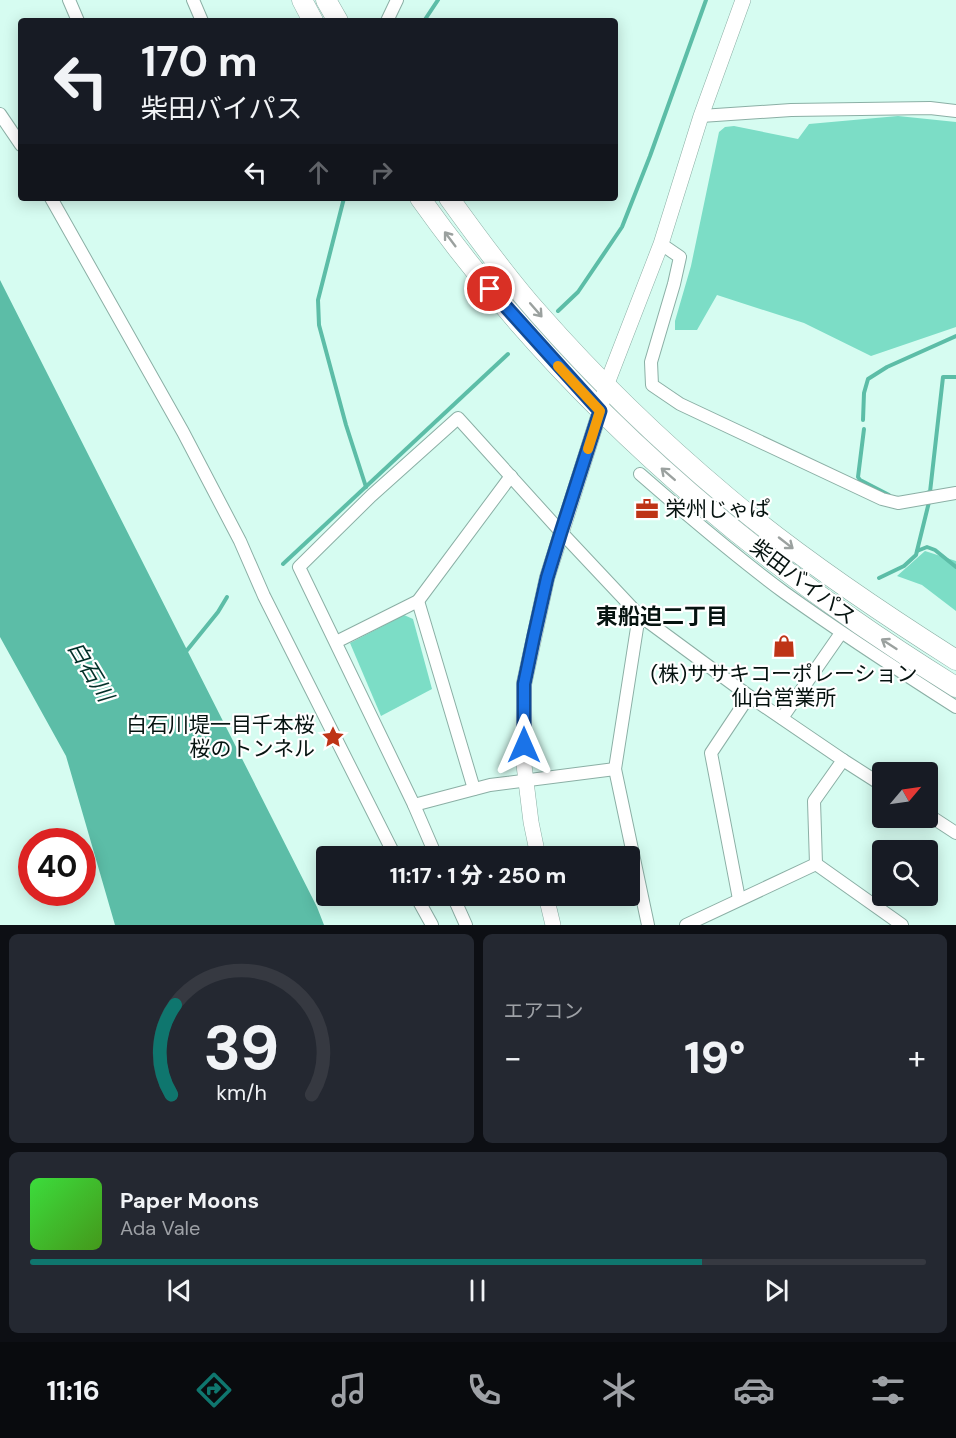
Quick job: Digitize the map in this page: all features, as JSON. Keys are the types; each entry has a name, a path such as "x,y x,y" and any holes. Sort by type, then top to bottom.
{"highway":[{"path":"302,0 311,18"},
{"path":"326,0 336,18"},
{"name":"柴田バイパス","path":"422,201 467,262 501,303 600,411 719,530 956,687"},
{"name":"柴田バイパス","path":"451,201 537,312 606,386 671,448 728,498 807,559 874,607 956,660"}],"street":[{"path":"69,0 77,18"},
{"path":"193,0 201,18"},
{"path":"389,18 398,0"},
{"path":"536,846 526,781 524,684 547,578 606,386 661,244 701,116 742,0"},
{"path":"701,116 791,110 930,108 956,111"},
{"path":"0,114 18,141"},
{"path":"53,201 183,432 390,846"},
{"path":"661,244 680,257 651,362 652,385 680,404 882,499 898,503 956,493"},
{"path":"432,846 299,567 371,496 458,418 639,615 749,696 872,779"},
{"path":"640,474 719,530 783,591 841,633 956,707"},
{"path":"336,642 418,601 511,476"},
{"path":"418,601 474,789"},
{"path":"639,615 615,769 648,925"},
{"path":"782,718 841,633"},
{"path":"739,899 711,753 749,696"},
{"path":"816,864 814,801 843,760"},
{"path":"414,805 506,783 615,769"},
{"path":"938,821 956,833"},
{"path":"686,925 816,864"},
{"path":"816,864 902,925"},
{"path":"422,906 432,925"},
{"path":"457,906 466,925"},
{"path":"548,906 553,925"}],"shaded area":[{"path":"898,116 956,122 956,327 871,356 804,323 717,295 697,330 675,330 675,321 691,266 719,132 725,127 734,126 798,139 809,124"},
{"path":"925,551 956,561 956,611 922,585 897,576"},
{"path":"404,615 413,619 432,689 381,716 350,643"}],"water":[{"name":"白石川","path":"0,280 317,907 324,925 115,925 96,859 96,828 87,828 66,756 0,637"}],"waterway":[{"path":"426,18 438,0"},
{"path":"558,311 578,292 622,227 706,0"},
{"path":"343,201 318,300 319,325 346,425 366,487"},
{"path":"863,420 864,393 868,379 887,367 956,336"},
{"path":"283,564 508,354"},
{"path":"927,493 930,492 943,377 956,377"},
{"path":"864,429 858,477 889,495"},
{"path":"879,578 904,566 916,555 929,502"},
{"path":"917,551 927,547 935,550 956,567"},
{"path":"184,654 218,612 227,597"}],"slow traffic":[{"path":"558,366 600,411 588,449"}],"place":[{"name":"栄州じゃぱ","path":"647,509"},
{"name":"(株)ササキコーポレーション 仙台営業所","path":"784,646"},
{"name":"白石川堤一目千本桜 桜のトンネル","path":"333,737"}],"district":[{"name":"東船迫二丁目","path":"662,616"}],"route":[{"path":"490,289 600,411 547,578 524,684 524,745"}]}
